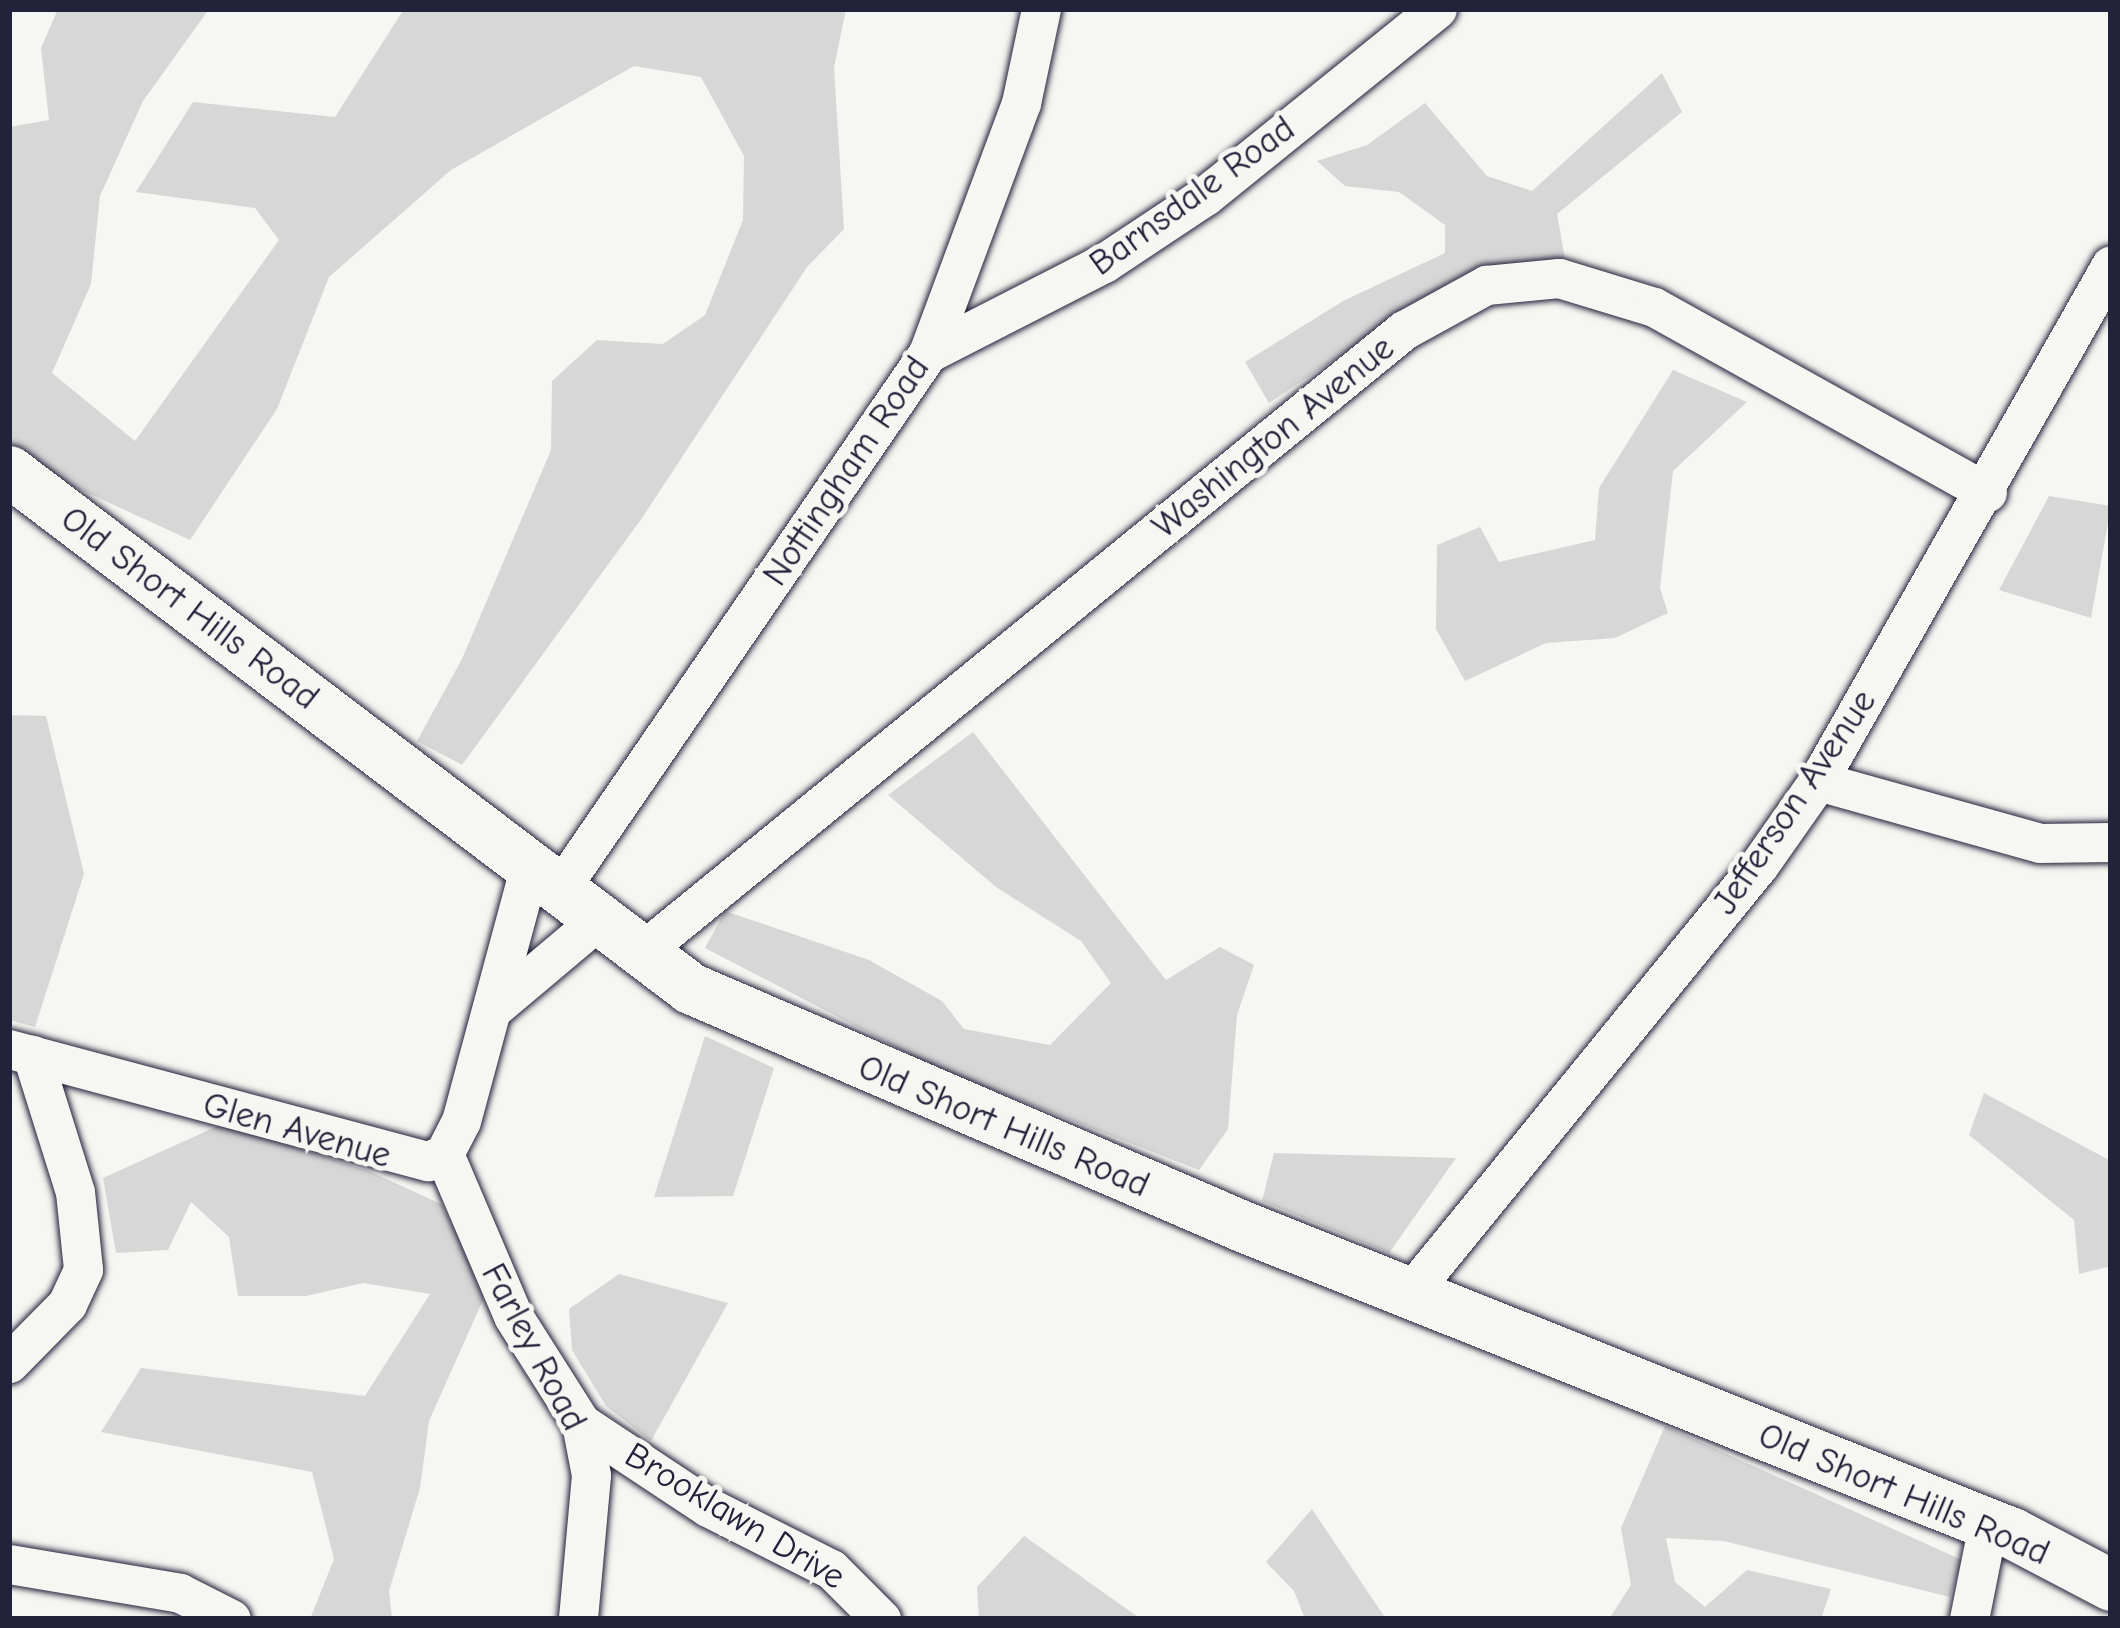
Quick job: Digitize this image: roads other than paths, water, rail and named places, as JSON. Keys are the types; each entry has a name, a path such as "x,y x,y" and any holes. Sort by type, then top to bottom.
{"main road":[{"name":"Old Short Hills Road","path":"9,471 640,953 743,1016 1410,1293 1988,1524 2111,1586"}],"street":[{"name":"Nottingham Road","path":"562,892 928,353 1021,104 1041,9"},
{"name":"Barnsdale Road","path":"928,353 1087,273 1204,196 1437,9"},
{"name":"Jefferson Avenue","path":"1410,1293 1759,865 1817,781 1987,492 2111,265"},
{"name":"Washington Avenue","path":"640,953 1403,330 1486,285 1559,278 1654,307 1987,492"},
{"path":"1817,781 2040,843 2111,842"},
{"path":"489,1014 562,892"},
{"name":"Glen Avenue","path":"21,1052 411,1162 444,1154 489,1014 562,892"},
{"path":"9,1363 68,1304 83,1269 75,1192 21,1052"},
{"name":"Farley Road","path":"444,1154 513,1316 581,1423 591,1475 578,1619"},
{"name":"Brooklawn Drive","path":"581,1423 708,1507 831,1569 880,1619"},
{"path":"1969,1619 1988,1524"},
{"path":"9,1564 180,1593 231,1619"}]}
